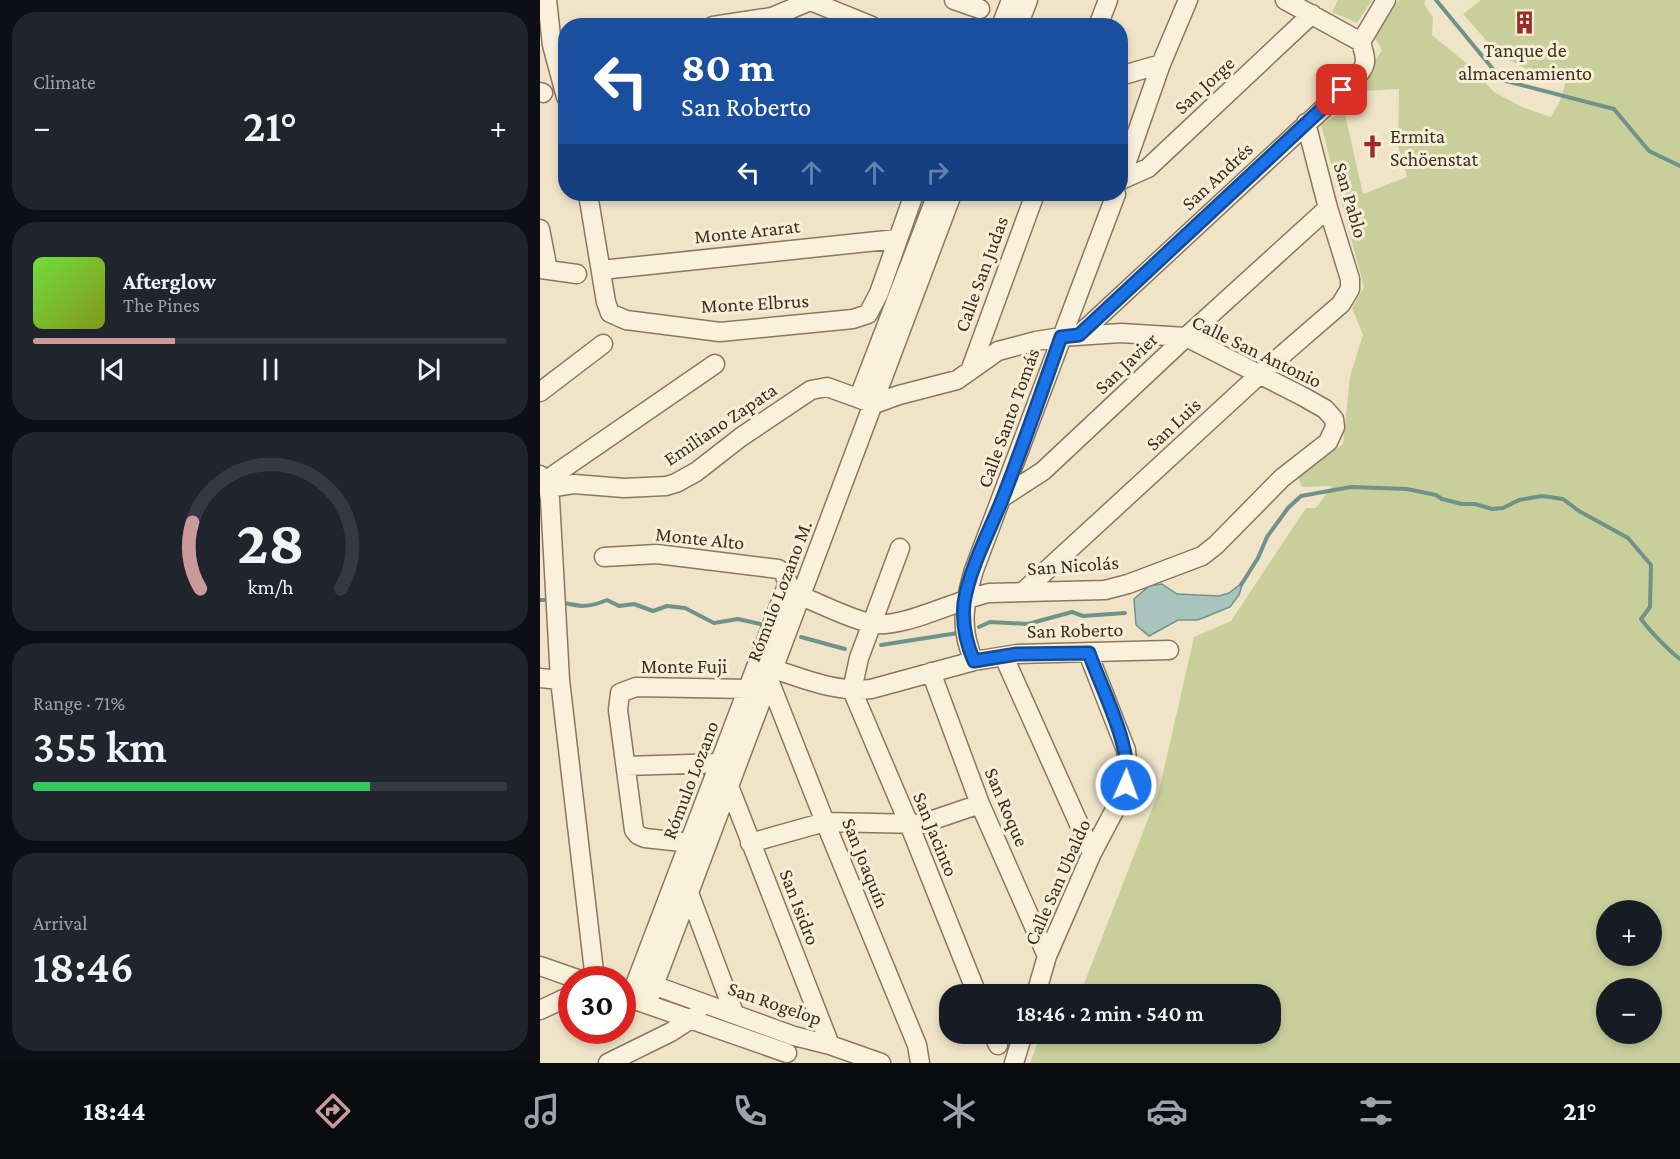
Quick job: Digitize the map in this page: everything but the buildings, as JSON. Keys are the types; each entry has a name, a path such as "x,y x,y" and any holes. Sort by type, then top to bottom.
{"street":[{"path":"547,0 558,40"},
{"path":"765,18 809,0 853,18"},
{"path":"954,0 980,9"},
{"path":"1011,18 1028,0"},
{"path":"1101,18 1108,0"},
{"path":"1128,161 1161,64 1188,0"},
{"path":"1285,0 1360,42 1386,0"},
{"name":"San Jorge","path":"1128,178 1148,168 1312,14"},
{"name":"San Andrés","path":"1070,336 1353,81 1365,66 1366,59 1360,42"},
{"path":"1128,74 1161,64"},
{"name":"San Pablo","path":"1306,123 1350,279 1350,290"},
{"path":"589,201 601,270"},
{"path":"897,238 911,201"},
{"path":"867,400 935,201"},
{"name":"Rómulo Lozano M.","path":"636,997 653,985 801,596 867,400 949,201"},
{"name":"Calle San Judas","path":"970,371 1032,201"},
{"name":"Calle Santo Tomás","path":"974,661 964,626 964,601 1003,497 1070,336 1114,201"},
{"name":"San Javier","path":"1003,497 1043,471 1329,207"},
{"path":"540,229 544,269 577,274"},
{"name":"Monte Ararat","path":"601,270 897,238"},
{"name":"Monte Elbrus","path":"601,270 610,313 626,320 720,332 853,319 868,314 879,293 897,238"},
{"name":"San Luis","path":"1024,591 1259,375 1341,304 1350,290"},
{"name":"Calle San Antonio","path":"867,400 899,395 957,380 998,351 1036,340 1121,333 1186,337 1325,410 1331,414 1335,427"},
{"path":"540,392 603,344"},
{"path":"592,966 560,680 545,523 544,481 715,364"},
{"name":"Emiliano Zapata","path":"544,481 624,488 666,486 696,472 741,437 811,390 827,387 867,400"},
{"name":"San Nicolás","path":"801,596 872,624 908,620 989,593 1105,590 1128,584 1202,556 1216,545 1282,478 1328,442 1335,427"},
{"path":"852,690 859,658 900,548"},
{"name":"Monte Alto","path":"604,557 657,554 778,569 787,577"},
{"name":"Rómulo Lozano","path":"636,991 787,588 787,577"},
{"name":"San Roberto","path":"771,674 837,688 871,689 974,661 1017,654 1169,650"},
{"name":"Calle San Ubaldo","path":"1039,984 1047,956 1092,853 1120,800 1128,774 1126,750 1089,653"},
{"path":"1004,657 1092,853"},
{"name":"San Roque","path":"931,672 980,804 1047,956"},
{"name":"San Joaquín","path":"771,674 825,822 917,1045 920,1063"},
{"path":"540,678 560,680"},
{"name":"Monte Fuji","path":"626,766 618,710 620,693 636,687 748,689"},
{"name":"San Jacinto","path":"852,690 973,984"},
{"path":"691,843 650,839 638,835 633,826 626,766 721,763"},
{"name":"San Isidro","path":"729,786 830,1045"},
{"path":"750,843 825,822 909,824 932,822 980,804"},
{"path":"689,893 734,1013"},
{"path":"540,966 558,972"},
{"name":"San Rogelop","path":"653,985 794,1036 830,1045 881,1063"},
{"path":"636,1000 784,1058 794,1036"},
{"path":"540,1010 558,1002"},
{"path":"608,1063 691,1021 709,1004"},
{"path":"1014,1063 1020,1044"}],"green space":[{"path":"1338,0 1372,0 1357,23 1332,12"},
{"path":"1399,0 1426,0 1424,4 1433,17 1432,35 1471,67 1494,92 1522,107 1551,117 1559,103 1568,76 1536,74 1498,54 1463,14 1481,0 1680,0 1680,1063 1030,1063 1037,1044 1281,1044 1281,984 1084,984 1159,791 1194,637 1231,621 1306,508 1316,508 1332,486 1302,487 1298,477 1343,444 1350,376 1363,335 1352,308 1364,287 1321,125 1344,110 1363,194 1407,177 1398,146 1399,89 1365,91 1363,81 1382,50 1373,35"}],"water":[{"path":"1243,582 1239,595 1230,607 1198,620 1178,620 1149,636 1136,625 1134,599 1149,586 1162,584 1177,594 1219,596 1229,593"}],"waterway":[{"path":"1436,0 1502,80 1614,109 1649,151 1680,166"},
{"path":"1241,585 1258,558 1267,537 1288,508 1301,496 1351,487 1407,489 1436,495 1442,499 1462,504 1475,504 1492,509 1503,508 1519,500 1542,496 1563,499 1579,511 1628,538 1651,565 1650,607 1641,619 1680,659"},
{"path":"540,600 551,600"},
{"path":"561,602 584,606 607,600 619,606 634,604 653,611 667,606 685,608 714,623 738,619 760,624"},
{"path":"979,627 990,622 1028,624 1072,612 1083,616 1125,613"},
{"path":"881,645 958,633"},
{"path":"801,637 845,649"}],"place":[{"name":"Tanque de almacenamiento","path":"1525,22"},
{"name":"Ermita Schöenstat","path":"1372,147"}],"route":[{"path":"1126,785 1128,774 1126,750 1089,653 1017,654 974,661 964,626 964,601 1061,337 1079,335 1342,90"}]}
